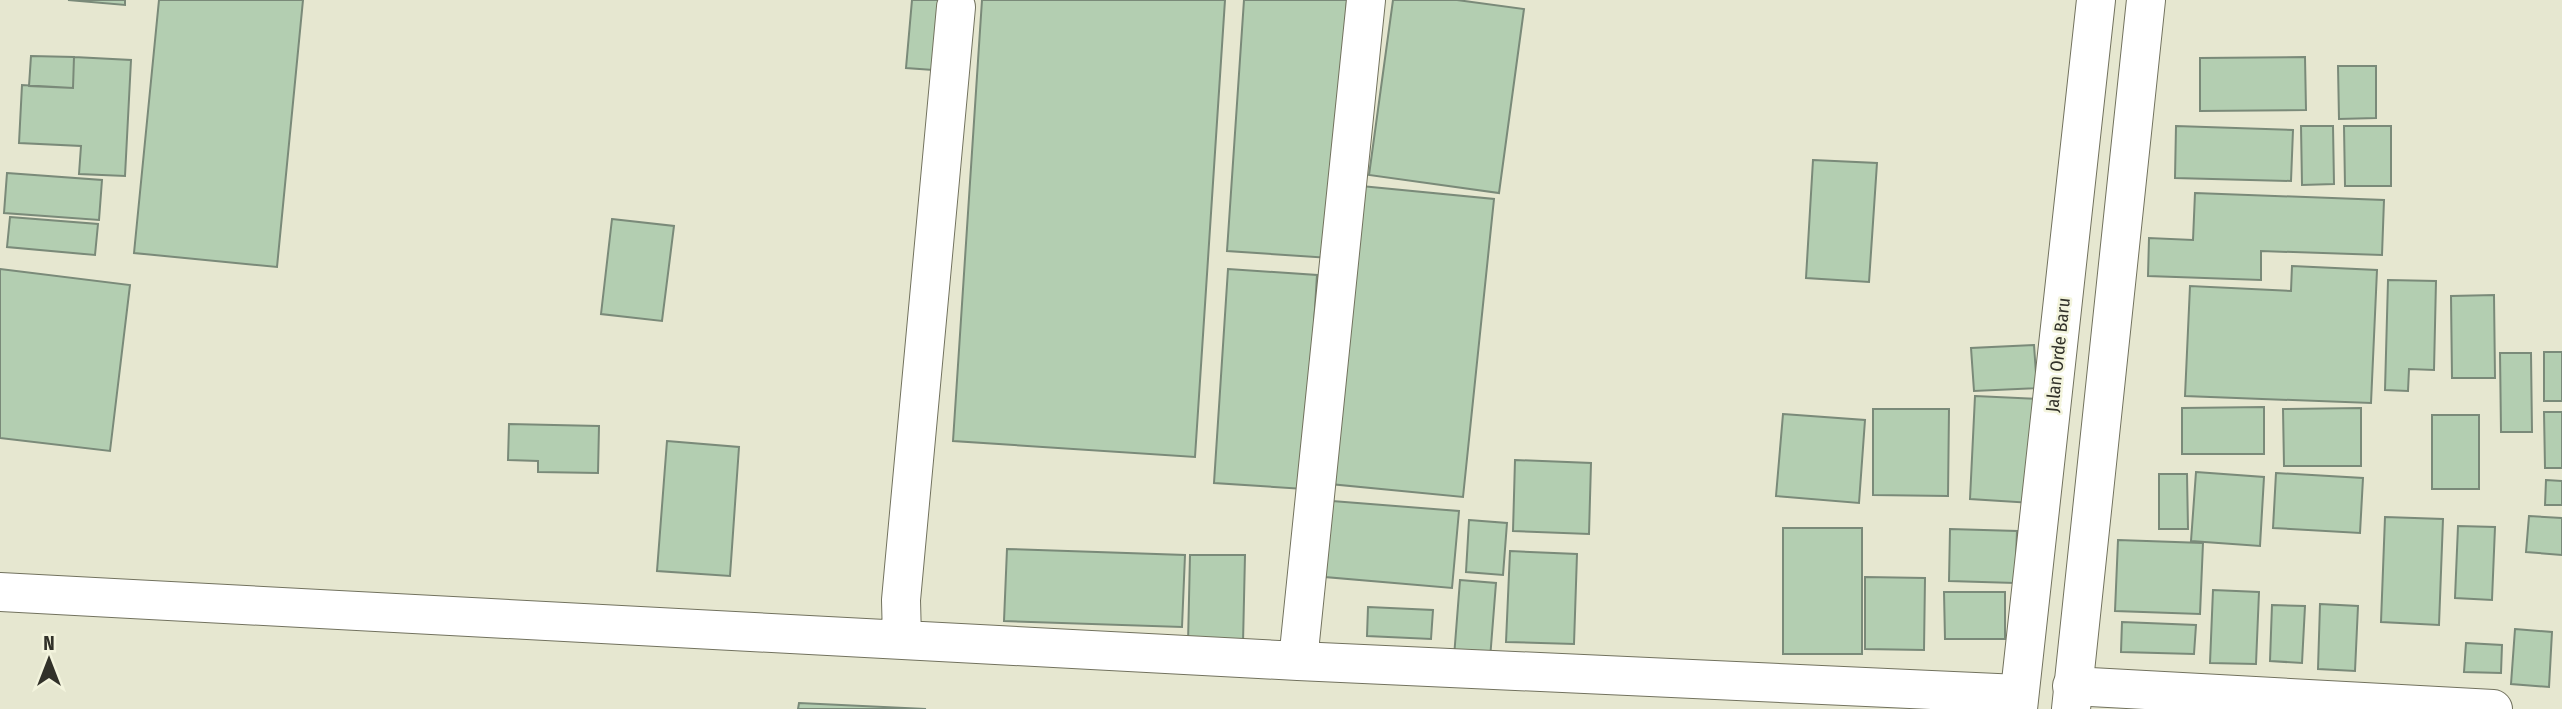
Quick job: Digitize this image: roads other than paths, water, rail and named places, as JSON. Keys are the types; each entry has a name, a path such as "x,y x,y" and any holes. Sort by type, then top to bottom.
{"street":[{"path":"1298,661 1366,0"},
{"name":"Jalan Orde Baru","path":"2019,701 2096,0"},
{"path":"2146,0 2071,697 2493,709"},
{"path":"902,639 901,600 956,7"},
{"path":"2064,303 2114,307"},
{"path":"0,592 2019,701"}]}
